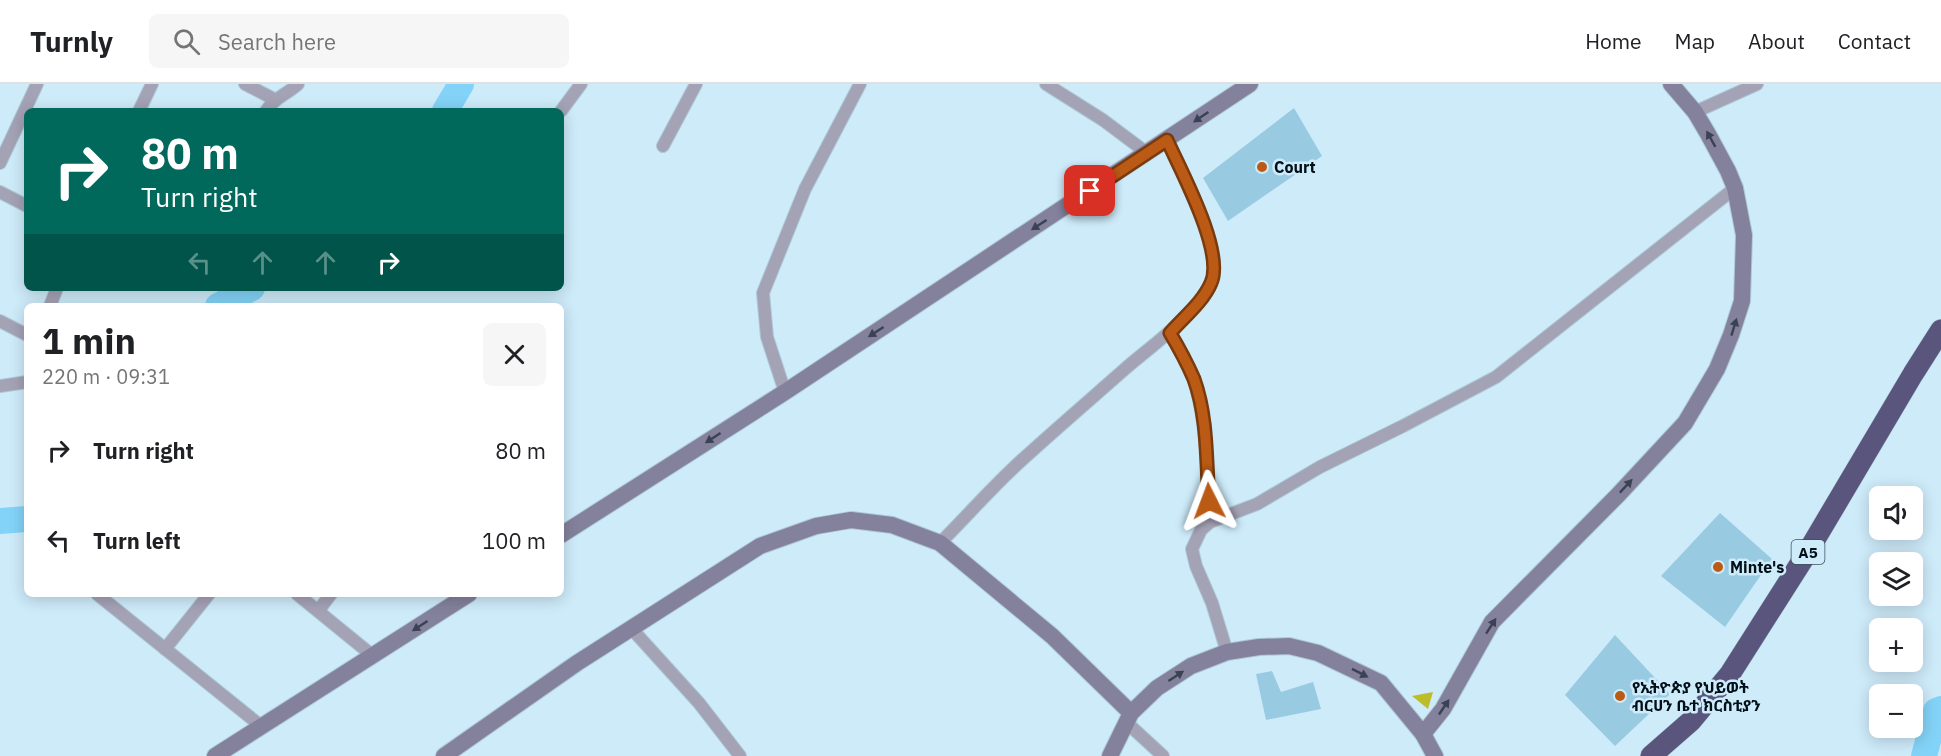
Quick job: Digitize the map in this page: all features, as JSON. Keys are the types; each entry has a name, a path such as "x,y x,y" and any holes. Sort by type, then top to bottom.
{"highway":[{"name":"A5","path":"1651,756 1691,721 1730,674 1807,553 1941,330"}],"street":[{"path":"26,108 37,84"},
{"path":"140,108 152,84"},
{"path":"245,84 274,99"},
{"path":"268,108 274,99 288,93 298,84"},
{"path":"563,108 581,84"},
{"path":"663,146 696,84"},
{"path":"785,392 767,337 762,293 805,189 860,84"},
{"path":"1046,84 1103,120 1147,153"},
{"path":"1423,734 1443,709 1492,622 1618,495 1685,423 1712,378 1731,335 1742,301 1743,236 1735,188 1695,112 1671,84"},
{"path":"1695,112 1757,84"},
{"path":"564,533 785,392 1167,140 1246,85"},
{"path":"0,163 24,112"},
{"path":"940,543 1021,461 1128,366 1170,333 1211,283 1214,270 1209,235 1167,140"},
{"path":"1227,652 1192,549 1201,530 1210,522 1257,504 1320,467 1497,377 1735,188"},
{"path":"0,192 24,204"},
{"path":"0,321 24,333"},
{"path":"1170,333 1185,359 1201,409 1205,433 1210,522"},
{"path":"0,386 24,382"},
{"path":"444,756 631,628 760,546 816,526 851,520 892,525 940,543 1052,636 1129,717 1162,756"},
{"path":"101,597 261,726"},
{"path":"165,649 207,597"},
{"path":"301,597 373,656"},
{"path":"318,611 329,597"},
{"path":"215,756 464,597"},
{"path":"631,628 699,703 740,756"},
{"path":"1110,756 1129,717 1157,688 1191,666 1227,652 1259,647 1289,646 1318,653 1381,684 1423,734 1435,756"}],"shaded area":[{"path":"1433,692 1428,709 1412,696"}],"building":[{"name":"Court","path":"1294,108 1322,156 1228,221 1203,178"},
{"name":"Minte's","path":"1720,513 1772,559 1725,627 1661,576"},
{"path":"1615,635 1670,694 1615,746 1565,695"},
{"path":"1272,671 1281,692 1313,682 1321,709 1266,720 1256,674"}],"waterway":[{"path":"447,108 461,84"},
{"path":"224,303 246,291"},
{"path":"0,521 24,519"},
{"path":"1924,756 1936,711 1941,709"}],"place":[{"name":"Court","path":"1262,167"},
{"name":"Minte's","path":"1718,567"},
{"name":"የኢትዮጵያ የህይወት ብርሀን ቤተ ክርስቲያን","path":"1620,696"}],"route":[{"path":"1090,191 1167,140 1209,235 1214,270 1211,283 1170,333 1185,359 1201,409 1205,433 1209,501"}]}
